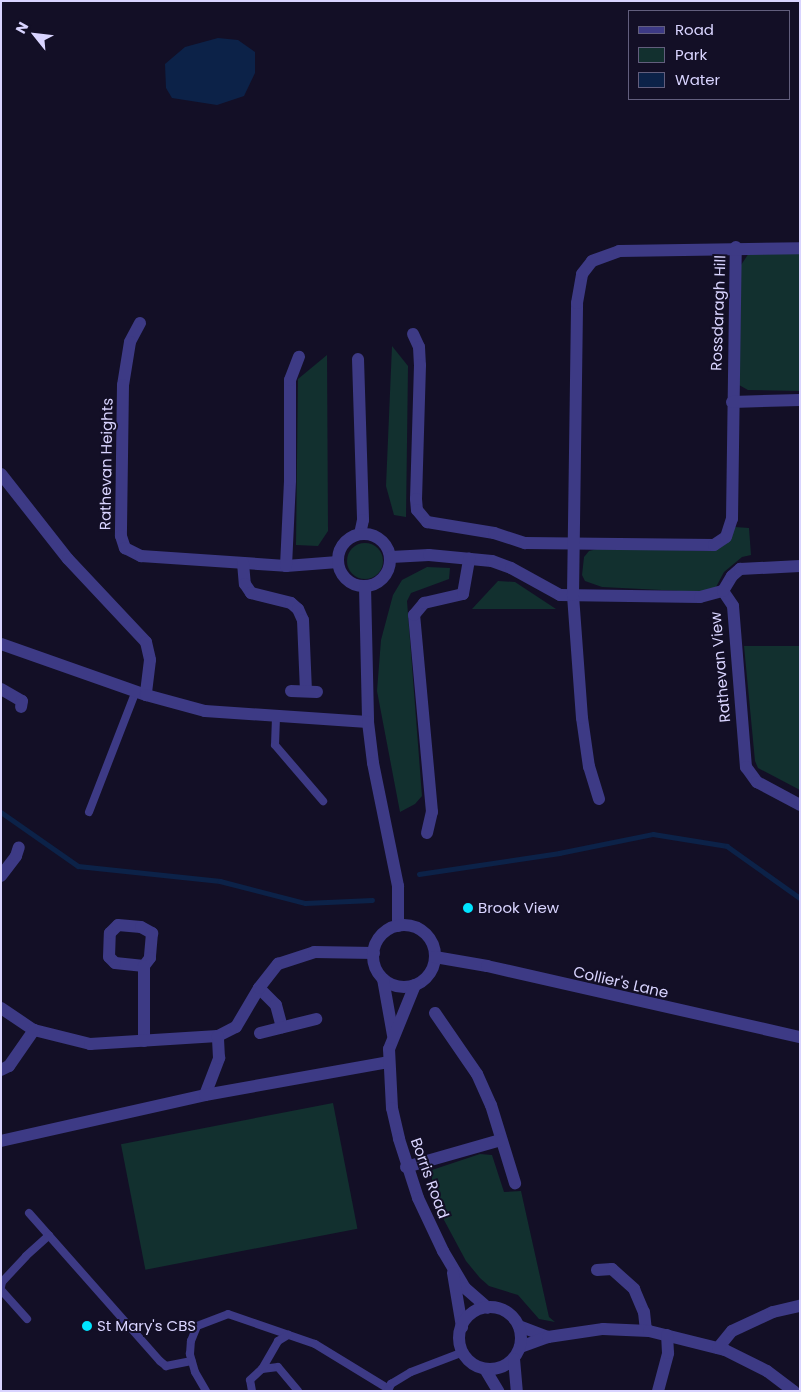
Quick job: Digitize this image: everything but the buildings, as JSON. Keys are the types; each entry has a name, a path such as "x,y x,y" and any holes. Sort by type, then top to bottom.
{"street":[{"path":"736,247 800,248"},
{"name":"Rossdaragh Hill","path":"413,334 419,347 420,365 415,478 420,515 432,525 487,532 519,542 575,543 700,546 714,545 726,537 732,519 732,402 736,247 619,251 600,257 584,269 577,303 575,543 573,596"},
{"name":"Rathevan Heights","path":"140,323 130,342 124,386 121,536 125,548 141,556 286,566 338,562"},
{"path":"286,566 290,380 299,356"},
{"path":"358,359 363,520 360,534"},
{"path":"732,402 800,400"},
{"path":"1,474 68,559 146,642 150,660 141,693"},
{"path":"360,534 376,537 383,542 391,557 382,580 365,586 345,578 338,562 346,541 360,534"},
{"name":"Rathevan View","path":"391,557 428,555 492,561 511,568 560,595 700,597 723,591 733,606 746,767 758,782 800,805"},
{"path":"427,834 432,812 414,615 424,603 463,594 469,559"},
{"path":"243,563 245,584 251,593 291,603 298,609 303,620 312,692 291,691"},
{"path":"723,591 732,576 740,569 800,566"},
{"path":"365,586 368,722 373,762 398,886 398,926"},
{"path":"573,596 582,718 589,767 599,799"},
{"path":"1,644 141,693 205,710 276,717 368,722"},
{"path":"1,689 22,701 21,707"},
{"path":"1,876 16,856 19,847"},
{"path":"398,926 413,926 423,931 434,946 435,957 428,976 415,985 397,986 383,979 375,966 374,953 381,936 398,926"},
{"path":"1,1008 34,1030 90,1044 218,1036 236,1027 258,988 278,964 293,957 314,952 374,953"},
{"name":"Collier's Lane","path":"435,957 487,966 800,1037"},
{"path":"144,966 144,1040"},
{"name":"Borris Road","path":"383,979 393,1036"},
{"name":"Borris Road","path":"415,985 393,1036 388,1062 392,1108 406,1167 427,1219 452,1268 465,1288 488,1308"},
{"path":"258,988 276,1005 282,1027"},
{"path":"435,1013 477,1074 502,1140 515,1183"},
{"path":"260,1032 316,1019"},
{"path":"1,1070 9,1066 34,1030"},
{"path":"205,1095 219,1058 218,1036"},
{"path":"1,1141 205,1095 388,1062"},
{"path":"406,1167 502,1140"},
{"name":"Borris Road","path":"452,1268 462,1327"},
{"path":"597,1270 612,1269 634,1289 644,1312 646,1330"},
{"path":"718,1348 732,1331 773,1312 800,1306"},
{"path":"488,1308 510,1314 518,1326 520,1347 514,1359 501,1367 485,1369 476,1366 463,1352 462,1327 472,1314 488,1308"},
{"path":"518,1326 548,1337"},
{"path":"520,1347 548,1337 604,1329 646,1330 718,1348 767,1370 794,1391"},
{"path":"658,1391 668,1353 667,1335"},
{"path":"514,1359 517,1391"},
{"path":"485,1369 498,1391"}],"lane":[{"path":"89,812 141,693"},
{"path":"276,717 275,745 323,801"},
{"path":"29,1212 160,1362 166,1366 192,1361"},
{"path":"27,1319 1,1289 2,1282 26,1256 49,1236"},
{"path":"206,1391 192,1361 190,1341 197,1326 211,1318 228,1314 315,1344 388,1389 411,1372 463,1352"},
{"path":"252,1391 250,1380 262,1369 278,1341 288,1335"},
{"path":"262,1369 278,1366 298,1391"}],"green space":[{"path":"749,253 800,254 800,391 748,390 739,385 741,265"},
{"path":"392,346 408,366 406,517 394,515 386,486"},
{"path":"327,355 328,531 318,546 296,545 298,379"},
{"path":"735,527 749,528 751,555 742,557 724,572 715,589 701,592 602,587 585,581 582,575 584,557 589,551 605,547 708,551"},
{"path":"365,543 372,544 378,548 382,554 382,568 378,574 372,578 365,579 358,578 352,574 348,568 347,561 348,554 352,548 358,544"},
{"path":"427,567 450,568 449,579 411,593 407,601 422,796 415,804 400,812 377,691 381,640 393,595 402,580"},
{"path":"498,581 515,582 556,609 472,609"},
{"path":"744,646 800,646 800,790 758,768 755,761"},
{"path":"333,1103 357,1229 145,1270 121,1144"},
{"path":"480,1154 492,1155 504,1192 521,1191 549,1317 555,1322 539,1319 518,1295 489,1286 480,1278 466,1261 444,1220 432,1189 432,1170"}],"water":[{"path":"218,38 238,40 255,52 255,73 244,96 217,105 172,98 166,88 165,64 185,47"}],"waterway":[{"path":"1,812 78,866 220,881 305,903 372,900"},
{"path":"419,874 559,853 653,834 727,846 800,898"}],"place":[{"name":"Brook View","path":"468,908"},
{"name":"St Mary's CBS","path":"87,1326"}]}
